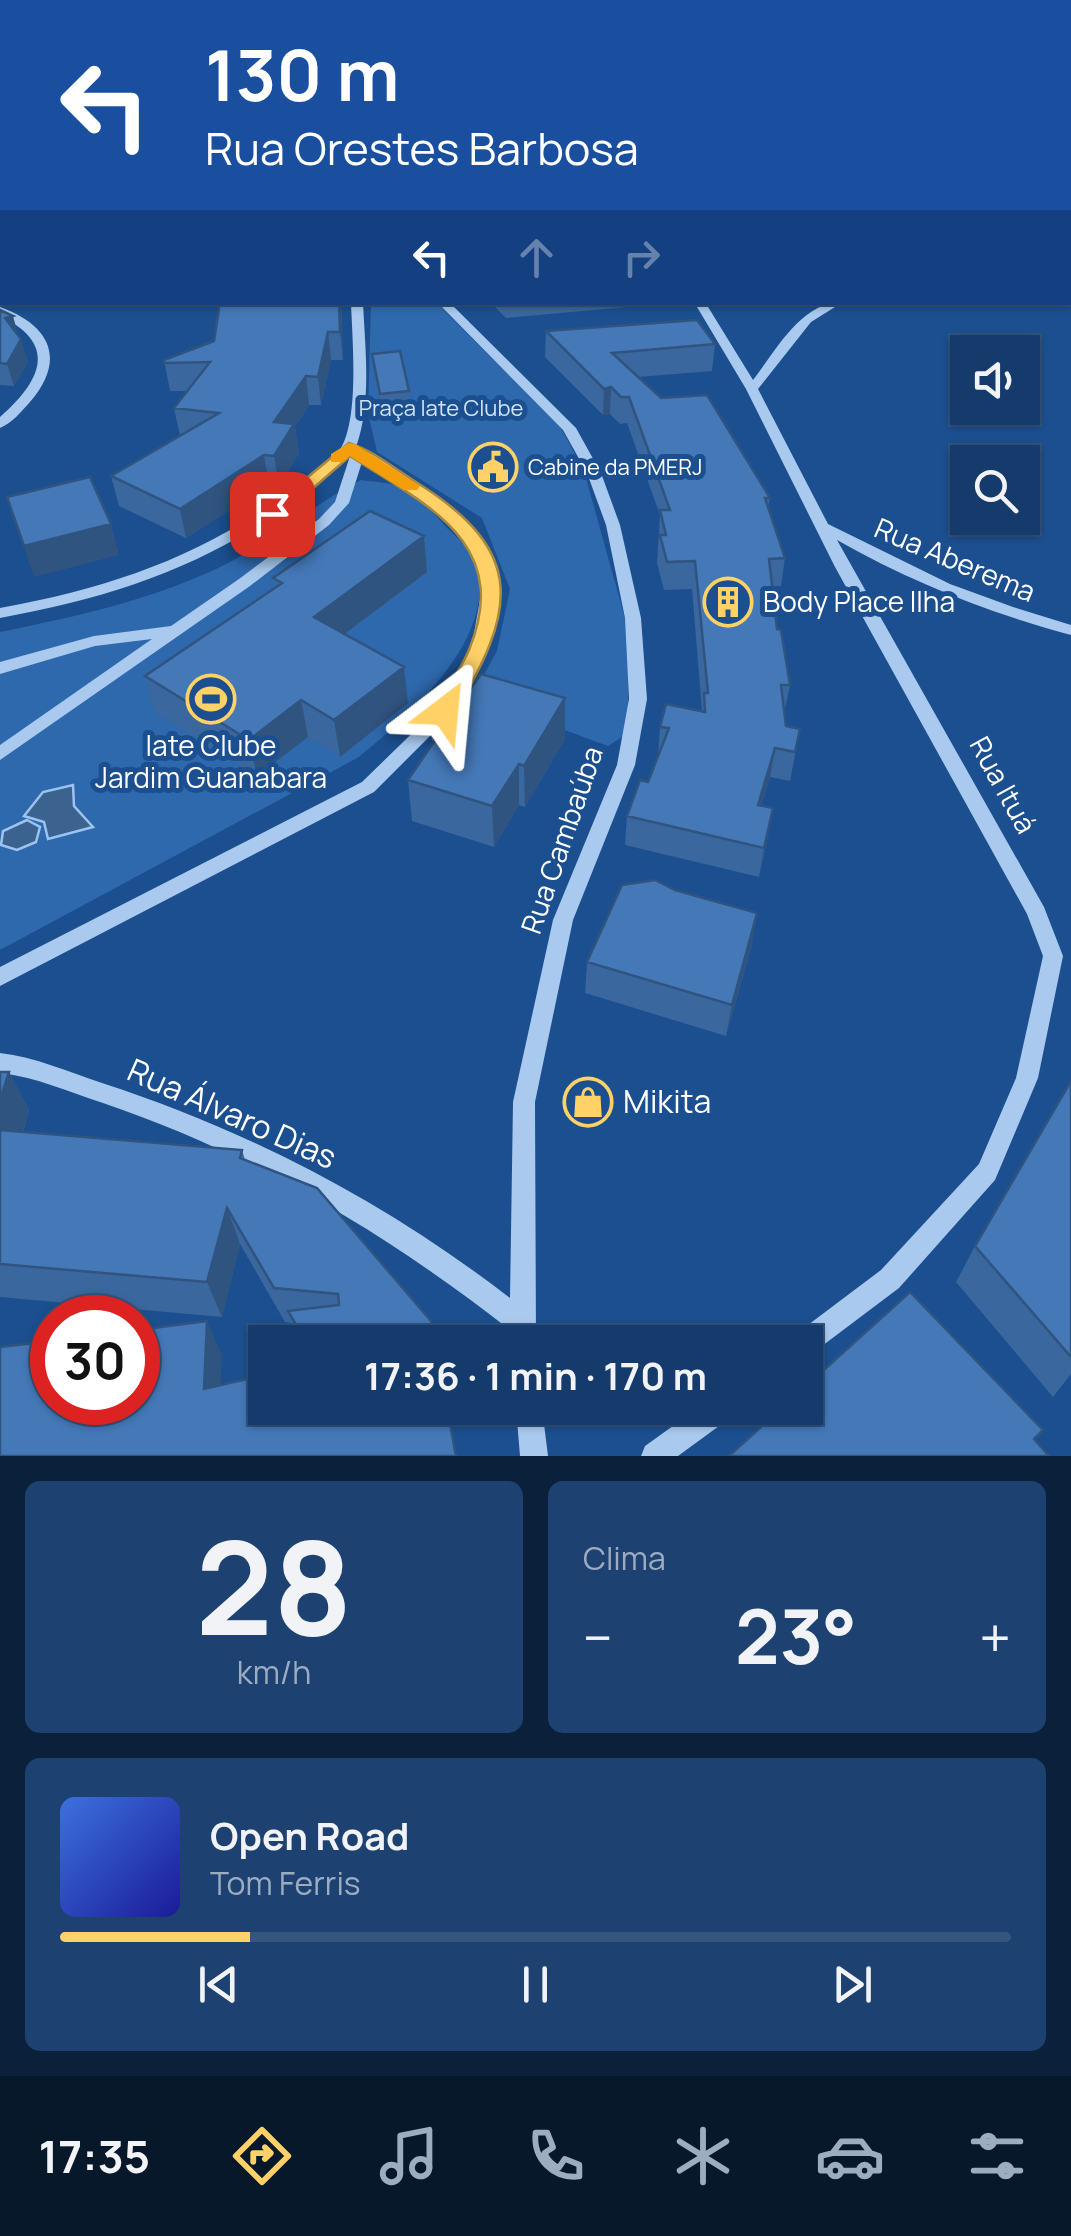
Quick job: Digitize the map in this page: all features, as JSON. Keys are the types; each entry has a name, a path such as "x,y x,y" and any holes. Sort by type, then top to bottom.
{"street":[{"path":"0,754 64,704 300,543 335,513 353,450 357,305"},
{"name":"Rua Cambaúba","path":"445,305 569,428 594,473 613,524 633,618 638,700 626,765 563,920 524,1102 523,1325"},
{"name":"Rua Ituá","path":"701,305 752,388 824,527 1037,913 1053,956"},
{"path":"752,388 806,319 832,305"},
{"path":"0,310 19,318 43,340 47,368 30,401 0,424"},
{"path":"0,613 108,591 228,542 272,514 353,450"},
{"path":"0,977 368,787 445,711 479,650 491,584 484,558 472,536 449,511 353,450"},
{"name":"Rua Aberema","path":"824,527 870,554 935,584 1071,630"},
{"path":"0,668 94,641 175,630"},
{"path":"823,1332 896,1286 987,1172 1027,1078 1053,956 1071,970"},
{"name":"Rua Álvaro Dias","path":"0,1063 151,1107 292,1169 452,1267 514,1325"},
{"path":"531,1425 534,1456"},
{"path":"655,1456 697,1425"}],"green space":[{"name":"Praça Iate Clube","path":"371,305 439,305 561,428 584,471 628,629 628,733 608,746 472,696 497,651 510,589 482,518 377,452 368,413"},
{"name":"Iate Clube Jardim Guanabara","path":"361,480 405,490 431,510 467,549 478,578 478,607 450,666 404,718 359,757 0,950 0,632 110,607 190,580 253,549"}],"shaded area":[{"path":"73,785 74,806 93,827 48,839 44,822 24,816 43,792"},
{"path":"27,820 40,827 36,842 17,850 1,845 3,831"}],"building":[{"path":"220,305 339,305 340,332 328,332 318,377 306,376 274,422 294,424 274,456 264,455 180,509 111,476 219,413 174,408 210,362 164,363 214,341"},
{"path":"0,310 13,316 5,318 21,339 7,364 0,363"},
{"path":"697,320 715,344 612,353 661,398 707,395 770,498 765,498 785,558 769,559 777,629 781,630 790,685 781,685 786,726 800,729 795,752 775,748 758,805 773,808 764,848 627,816 640,780 648,782 669,728 660,727 666,704 705,712 704,693 708,693 695,561 667,562 660,535 666,535 660,510 670,510 629,397 621,397 611,387 604,389 546,331"},
{"path":"400,351 409,391 380,394 372,354"},
{"path":"90,477 111,524 24,546 7,497"},
{"path":"370,511 424,536 314,617 404,667 334,720 301,700 249,740 145,676 282,583 273,578"},
{"path":"481,674 565,698 524,766 519,764 492,806 408,780 440,733 431,730 463,685 471,688"},
{"path":"655,880 675,890 757,913 732,1005 587,962 622,885"},
{"path":"0,1072 9,1072 0,1100"},
{"path":"1071,1081 1071,1357 975,1246"},
{"path":"0,1130 242,1150 240,1158 317,1188 432,1325 296,1325 288,1311 339,1305 338,1294 274,1288 227,1208 207,1282 0,1264"},
{"path":"910,1292 1043,1430 1034,1439 1049,1456 729,1456 763,1425 823,1425 823,1371"},
{"path":"207,1321 204,1389 248,1379 248,1425 450,1425 456,1456 0,1456 0,1347 30,1344 30,1425 160,1425 160,1327"}],"slow traffic":[{"path":"337,458 349,448 411,486"}],"place":[{"name":"Cabine da PMERJ","path":"493,467"},
{"name":"Body Place Ilha","path":"728,602"},
{"name":"Iate Clube Jardim Guanabara","path":"211,699"},
{"name":"Mikita","path":"588,1102"}],"route":[{"path":"272,514 349,448 449,511 472,536 484,558 491,584 488,616 479,650 445,711"}]}
